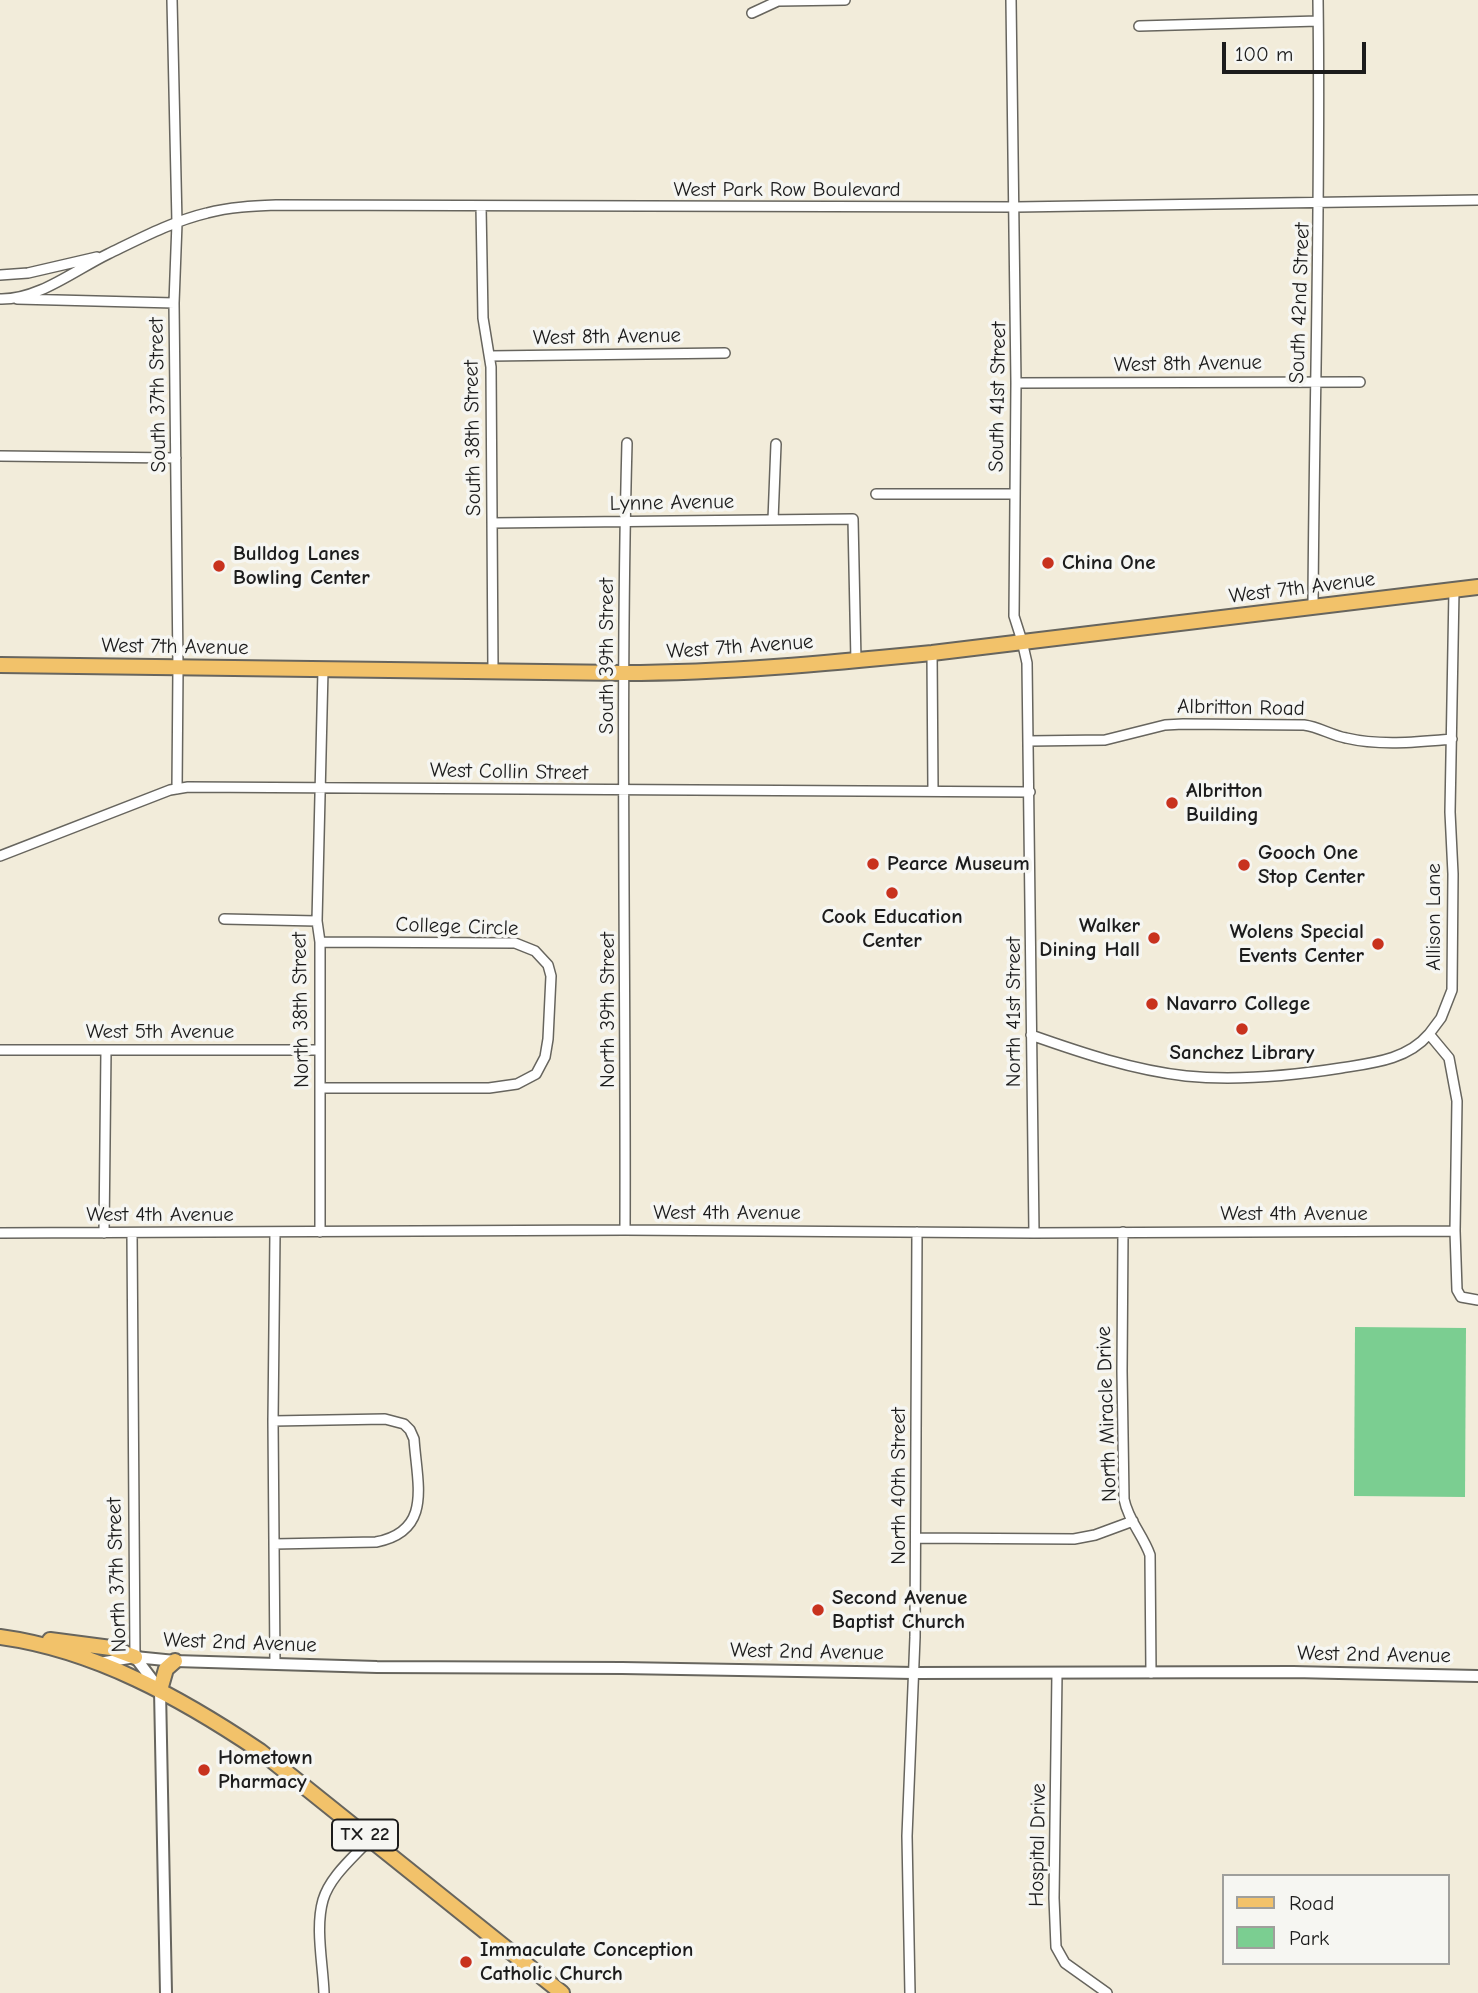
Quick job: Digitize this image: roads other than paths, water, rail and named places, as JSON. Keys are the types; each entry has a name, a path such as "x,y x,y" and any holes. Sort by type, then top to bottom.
{"main road":[{"name":"West 7th Avenue","path":"0,665 623,673 715,670 932,653 1478,587"},
{"name":"TX 22","path":"0,1637 31,1641 98,1663 160,1690 210,1717 260,1751 562,1993"},
{"path":"31,1641 46,1640 111,1648 135,1657"},
{"path":"160,1690 166,1669 175,1661"}],"street":[{"name":"South 37th Street","path":"172,0 177,223 174,303 177,789"},
{"path":"752,13 778,1 845,0"},
{"name":"South 41st Street","path":"1011,0 1016,207 1014,616 1027,663 1030,792"},
{"name":"South 42nd Street","path":"1312,608 1320,203 1318,0"},
{"path":"1139,26 1318,21"},
{"name":"West Park Row Boulevard","path":"4,299 72,276 106,255 177,223 205,213 236,207 1016,207 1478,200"},
{"name":"South 38th Street","path":"481,206 483,318 489,356 493,670"},
{"name":"West Park Row Boulevard","path":"0,275 28,273 106,255"},
{"name":"West Park Row Boulevard","path":"4,299 174,303"},
{"name":"West 8th Avenue","path":"489,356 725,353"},
{"name":"West 8th Avenue","path":"1016,383 1360,382"},
{"name":"South 39th Street","path":"624,790 627,443"},
{"path":"773,520 776,444"},
{"path":"0,456 176,458"},
{"path":"876,494 1014,494"},
{"name":"Lynne Avenue","path":"492,523 853,519 856,661"},
{"name":"Allison Lane","path":"1429,1034 1441,1018 1452,990 1454,590"},
{"path":"932,653 933,790"},
{"path":"319,787 323,670"},
{"name":"Albritton Road","path":"1029,741 1105,740 1165,725 1182,724 1304,725 1344,738 1374,742 1452,738"},
{"name":"West Collin Street","path":"0,856 188,787 1030,792"},
{"name":"North 38th Street","path":"319,787 317,921 320,942 320,1232"},
{"name":"North 39th Street","path":"624,790 625,1230"},
{"name":"North 41st Street","path":"1030,792 1034,1233"},
{"path":"224,919 317,921"},
{"name":"College Circle","path":"320,942 515,943 535,951 548,965 552,986 545,1057 536,1074 517,1084 489,1088 320,1088"},
{"path":"1031,1035 1090,1056 1152,1071 1189,1076 1263,1077 1382,1062 1401,1055 1429,1034 1449,1058 1457,1101 1457,1290 1461,1297 1478,1300"},
{"name":"West 5th Avenue","path":"0,1050 320,1050"},
{"path":"104,1233 106,1050"},
{"name":"West 4th Avenue","path":"0,1233 625,1230 1034,1233 1455,1231"},
{"name":"North 40th Street","path":"910,1993 907,1836 914,1673 917,1232"},
{"name":"North Miracle Drive","path":"1123,1232 1124,1499 1150,1555 1151,1673"},
{"name":"North 37th Street","path":"132,1233 135,1657 160,1690"},
{"path":"275,1233 275,1664"},
{"path":"273,1421 386,1419 404,1424 414,1439 418,1499 412,1523 399,1536 389,1540 274,1544"},
{"path":"916,1538 1074,1539 1095,1535 1133,1521"},
{"name":"West 2nd Avenue","path":"98,1663 135,1657 275,1664 914,1673 1293,1672 1478,1676"},
{"name":"Hospital Drive","path":"1057,1673 1056,1947 1065,1962 1107,1993"},
{"path":"160,1690 166,1993"},
{"path":"324,1993 321,1935 323,1900 334,1879 370,1839"}],"place":[{"name":"China One","path":"1048,563"},
{"name":"Bulldog Lanes Bowling Center","path":"219,566"},
{"name":"Albritton Building","path":"1172,803"},
{"name":"Pearce Museum","path":"873,864"},
{"name":"Gooch One Stop Center","path":"1244,865"},
{"name":"Cook Education Center","path":"892,893"},
{"name":"Walker Dining Hall","path":"1154,938"},
{"name":"Wolens Special Events Center","path":"1378,944"},
{"name":"Navarro College","path":"1152,1004"},
{"name":"Sanchez Library","path":"1242,1029"},
{"name":"Second Avenue Baptist Church","path":"818,1610"},
{"name":"Hometown Pharmacy","path":"204,1770"},
{"name":"Immaculate Conception Catholic Church","path":"466,1962"}]}
